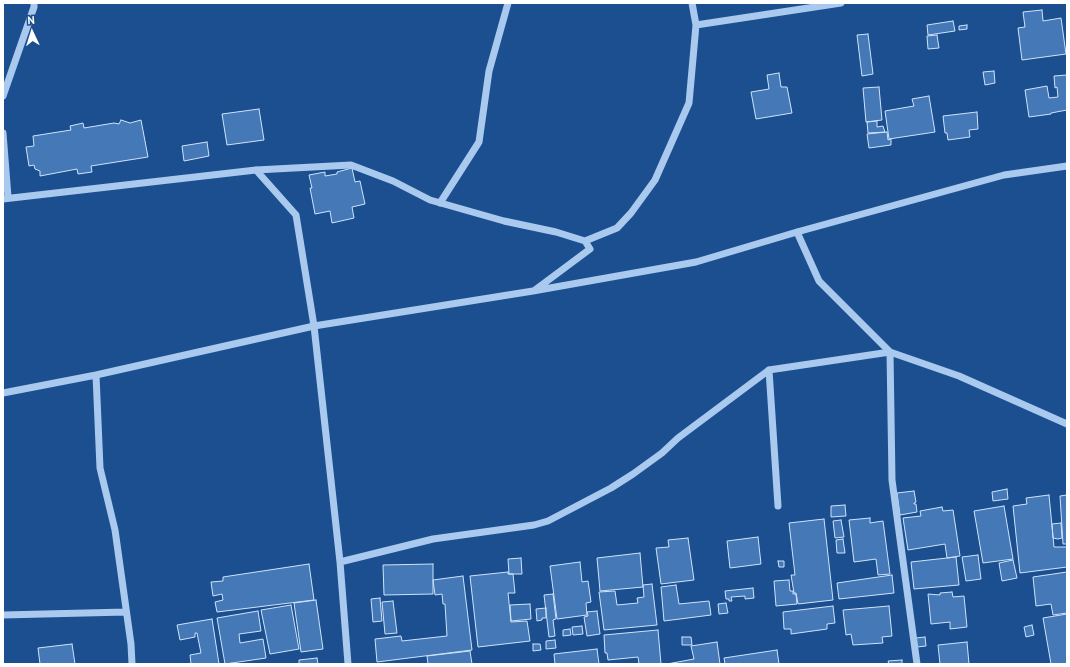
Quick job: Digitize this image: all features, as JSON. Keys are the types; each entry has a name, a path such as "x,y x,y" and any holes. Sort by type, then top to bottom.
{"street":[{"path":"3,96 34,7 34,3"},
{"path":"440,203 479,142 489,71 508,3"},
{"path":"3,133 6,198 256,170 352,165 393,181 430,200 504,222 556,232 585,241 617,228 631,213 655,180 689,104 696,25 692,3"},
{"path":"696,25 841,3"},
{"path":"3,393 96,375 314,326 533,291 696,262 797,232 1004,175 1067,166"},
{"path":"256,170 296,215 314,326 340,562 348,664"},
{"path":"797,232 819,281 890,352 959,376 1067,424"},
{"path":"533,291 590,249 585,241"},
{"path":"340,562 433,539 534,526 548,522 611,488 633,474 662,453 678,438 769,370 890,352"},
{"path":"890,352 892,480 918,664"},
{"path":"769,370 778,506"},
{"path":"96,375 100,468 114,530 132,664"},
{"path":"3,615 126,612"}],"building":[{"path":"1042,10 1043,21 1061,18 1066,54 1022,60 1018,28 1025,27 1023,12"},
{"path":"953,21 955,31 928,35 927,25"},
{"path":"967,25 967,29 959,30 959,26"},
{"path":"868,34 873,74 862,76 857,35"},
{"path":"937,35 939,48 928,49 927,36"},
{"path":"994,71 995,83 985,85 983,72"},
{"path":"779,73 781,87 787,87 792,113 756,119 751,92 769,89 767,75"},
{"path":"1067,75 1067,110 1029,117 1025,90 1047,86 1049,98 1058,97 1057,87 1055,88 1054,76"},
{"path":"879,87 882,120 866,122 863,88"},
{"path":"929,96 935,132 889,139 885,111 914,106 912,99"},
{"path":"259,109 264,140 227,145 222,114"},
{"path":"977,112 978,129 969,130 970,137 948,140 947,133 945,133 943,116"},
{"path":"121,120 130,123 141,120 148,157 91,166 92,172 78,174 77,169 40,176 40,171 35,169 34,165 29,166 26,147 34,146 33,136 71,130 70,126 83,123 84,128 114,123 119,124"},
{"path":"877,121 877,127 883,126 885,132 868,133 867,122"},
{"path":"887,132 888,140 891,139 891,145 869,148 867,134"},
{"path":"207,142 209,156 184,161 182,146"},
{"path":"352,168 355,182 360,181 365,204 352,207 354,218 332,223 330,211 315,214 309,175 325,172 325,176 337,174 337,172"},
{"path":"1007,489 1008,499 993,501 992,492"},
{"path":"914,491 916,502 914,504 916,504 917,512 900,515 897,493"},
{"path":"1049,495 1054,547 1067,547 1067,567 1020,573 1013,506 1027,504 1026,498"},
{"path":"1067,495 1067,544 1063,544 1060,496"},
{"path":"845,505 846,516 831,517 831,506"},
{"path":"1004,506 1013,559 983,563 974,511"},
{"path":"942,507 943,511 953,510 960,556 947,558 945,544 908,550 903,518 921,516 920,511"},
{"path":"870,518 870,523 883,521 890,574 878,575 876,559 854,562 849,520"},
{"path":"824,519 833,600 798,604 796,593 794,593 791,575 795,575 789,523"},
{"path":"841,520 844,537 835,538 833,521"},
{"path":"1061,523 1062,538 1053,538 1052,524"},
{"path":"758,537 761,564 730,568 727,541"},
{"path":"688,538 694,580 661,584 656,548 669,547 668,540"},
{"path":"843,539 845,553 837,553 836,540"},
{"path":"640,553 643,587 600,591 597,558"},
{"path":"978,555 981,579 966,581 962,557"},
{"path":"956,557 959,585 914,589 911,562"},
{"path":"521,558 522,574 509,574 508,559"},
{"path":"1013,560 1017,578 1002,581 999,563"},
{"path":"778,561 784,561 784,567 779,567"},
{"path":"580,562 582,582 588,581 591,602 586,603 587,615 557,619 550,566"},
{"path":"309,564 314,600 217,612 215,602 223,600 222,594 213,596 211,582 223,581 223,577"},
{"path":"433,564 433,594 384,595 383,565"},
{"path":"508,572 508,574 513,574 515,593 508,593 511,622 527,621 530,641 478,647 470,576"},
{"path":"1067,572 1067,613 1053,615 1051,604 1036,606 1033,577"},
{"path":"892,575 894,593 839,599 837,583"},
{"path":"463,576 472,650 377,662 375,639 401,636 402,641 447,636 445,604 443,604 442,594 435,595 433,580"},
{"path":"789,580 790,591 793,591 793,594 796,594 797,604 776,606 774,581"},
{"path":"652,584 657,625 604,630 599,592 615,591 617,605 638,603 637,598 644,597 643,585"},
{"path":"676,585 679,604 709,601 711,615 664,621 661,587"},
{"path":"753,588 754,598 745,599 745,596 731,597 732,601 726,599 725,591"},
{"path":"952,592 953,597 964,596 967,627 950,629 950,622 931,624 928,594 940,595 940,593"},
{"path":"553,594 556,619 553,620 555,636 549,637 544,595"},
{"path":"380,598 382,621 373,622 371,599"},
{"path":"316,600 323,649 301,652 294,603"},
{"path":"393,601 397,633 385,634 382,602"},
{"path":"726,603 728,613 719,614 718,604"},
{"path":"530,604 531,619 511,621 510,605"},
{"path":"291,605 299,649 270,654 261,610"},
{"path":"833,606 835,623 827,624 827,629 791,634 791,629 784,629 783,612"},
{"path":"889,606 892,636 882,637 883,643 853,645 851,634 846,635 843,610"},
{"path":"546,608 546,618 542,618 542,620 537,621 536,609"},
{"path":"258,611 261,631 239,634 240,643 263,639 266,658 225,664 217,618"},
{"path":"597,611 600,634 587,636 584,617 588,616 587,612"},
{"path":"1067,614 1067,664 1051,664 1043,618"},
{"path":"212,619 219,664 191,664 190,655 201,653 197,633 195,633 195,637 180,640 177,625"},
{"path":"1032,625 1034,635 1026,637 1024,627"},
{"path":"582,626 583,634 573,635 572,627"},
{"path":"570,629 571,635 563,636 563,630"},
{"path":"658,630 661,664 639,664 638,657 608,660 607,653 605,653 604,635"},
{"path":"682,637 691,637 692,645 682,645"},
{"path":"925,637 926,646 917,647 916,638"},
{"path":"555,640 556,648 546,649 546,641"},
{"path":"717,642 720,664 667,664 694,659 691,646"},
{"path":"967,642 969,664 940,664 938,645"},
{"path":"72,644 75,664 40,664 38,648"},
{"path":"533,644 540,644 541,650 533,651"},
{"path":"597,649 599,664 555,664 554,654"},
{"path":"777,650 779,664 725,664 724,658"},
{"path":"470,651 472,664 428,664 427,656"},
{"path":"317,658 318,664 299,664 299,660"},
{"path":"902,660 902,664 889,664 888,661"}]}
